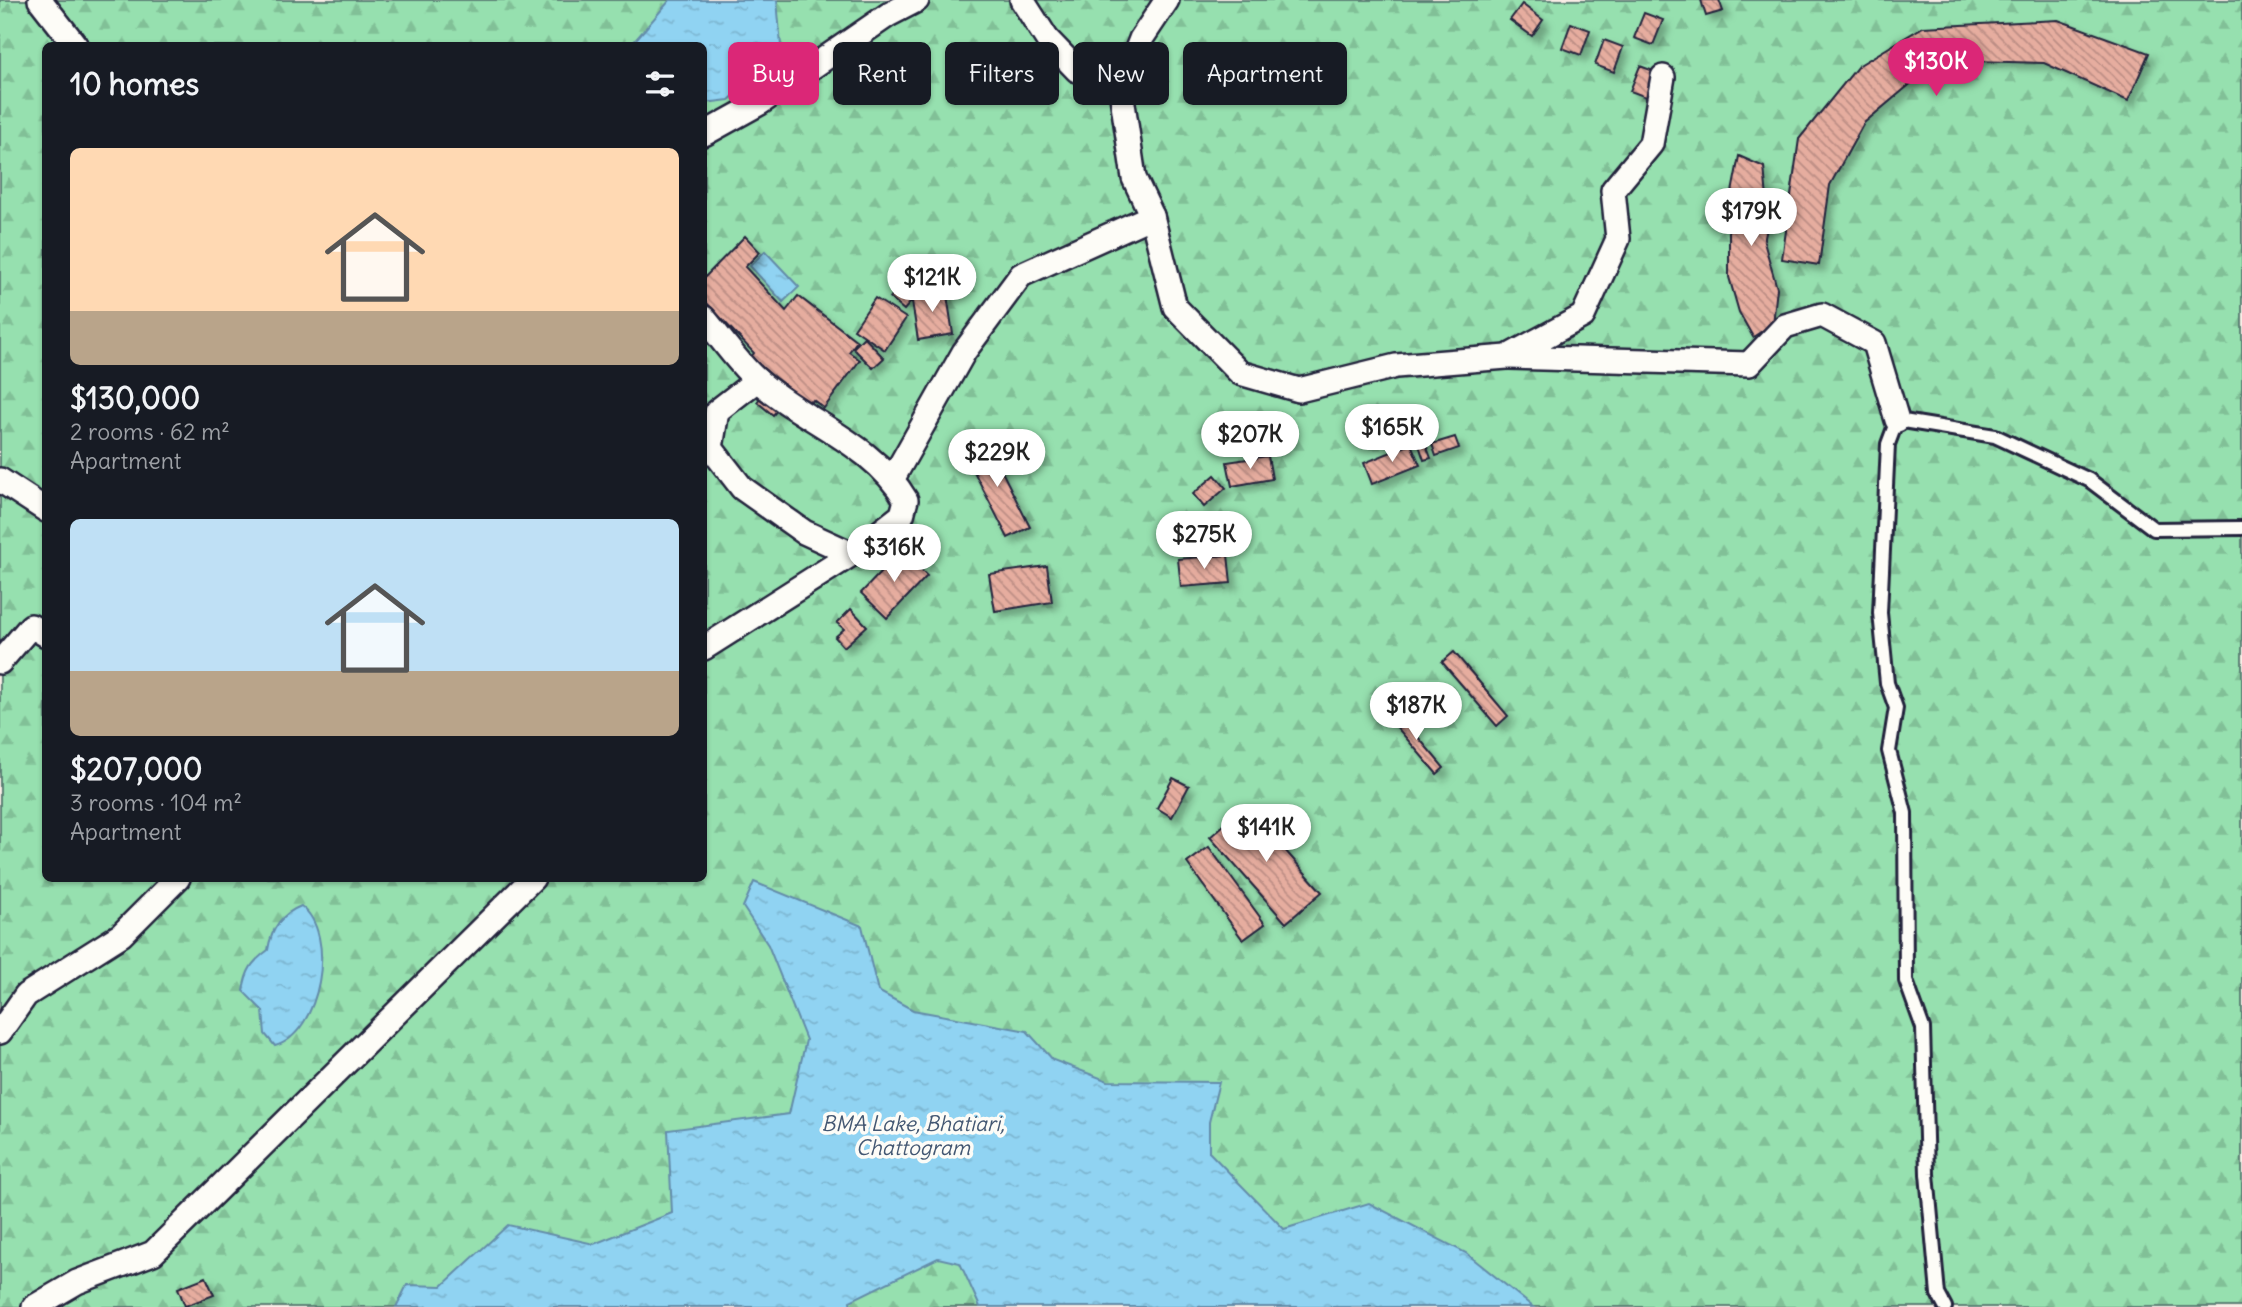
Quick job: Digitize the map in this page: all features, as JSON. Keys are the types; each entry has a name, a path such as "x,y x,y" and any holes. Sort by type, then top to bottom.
{"street":[{"path":"40,0 73,42"},
{"path":"707,132 760,103 888,15 917,0"},
{"path":"1022,0 1047,39 1073,66"},
{"path":"1139,42 1167,0"},
{"path":"1507,357 1583,316 1618,239 1613,190 1651,144 1663,77"},
{"path":"1123,105 1135,178 1152,216 1175,307 1240,373 1299,390 1396,366 1507,357 1749,364 1785,326 1822,315 1874,343 1897,420"},
{"path":"893,478 964,352 1021,275 1152,216"},
{"path":"707,322 757,380 841,436 893,478 906,500 902,515 852,554 707,646"},
{"path":"757,380 717,411 711,448 742,488 804,532 852,554"},
{"path":"0,480 42,507"},
{"path":"0,662 31,626 42,633"},
{"path":"0,1032 26,995 121,935 174,882"},
{"path":"34,1307 77,1282 153,1253 529,882"}],"lane":[{"path":"1945,1307 1938,1294 1927,1174 1923,1028 1906,982 1905,813 1889,751 1896,708 1887,683 1880,613 1888,444 1897,420 1995,436 2089,480 2154,528 2242,528"}],"green space":[{"path":"0,0 2242,0 2242,1307 0,1307"}],"water":[{"path":"670,0 777,0 781,42 728,42 728,100 707,103 707,42 634,42"},
{"path":"765,251 799,287 783,302 750,266"},
{"name":"BMA Lake, Bhatiari, Chattogram","path":"754,882 862,926 878,991 913,1010 1027,1031 1053,1060 1108,1081 1219,1082 1209,1122 1209,1152 1284,1229 1369,1203 1466,1253 1533,1307 980,1307 960,1263 938,1258 850,1301 851,1307 396,1307 407,1285 442,1286 508,1225 594,1244 672,1213 668,1130 789,1114 806,1040 768,945 743,907"},
{"path":"301,906 312,919 319,937 319,981 304,1022 291,1037 275,1046 265,1034 263,1011 243,991 244,984 251,967 268,950 278,923"}],"building":[{"path":"1701,0 1719,0 1723,11 1706,16"},
{"path":"1522,4 1543,20 1532,36 1510,20"},
{"path":"1644,13 1663,20 1653,45 1634,38"},
{"path":"2058,20 2149,53 2128,101 2044,63 1939,60 1864,123 1830,185 1819,265 1782,259 1799,139 1858,66 1923,27"},
{"path":"1571,23 1590,30 1581,55 1562,48"},
{"path":"1604,40 1623,47 1614,72 1595,65"},
{"path":"1640,66 1659,73 1649,98 1630,91"},
{"path":"1739,156 1764,167 1769,219 1764,242 1777,288 1773,324 1753,337 1739,312 1729,277 1729,208"},
{"path":"745,236 760,252 745,267 786,311 798,296 857,341 849,352 860,360 824,408 813,400 805,411 745,365 754,353 707,303 707,275"},
{"path":"946,289 953,334 918,340 911,295"},
{"path":"896,290 911,302 904,310 890,298"},
{"path":"875,298 906,318 885,350 854,329"},
{"path":"864,337 884,358 873,368 853,348"},
{"path":"767,389 784,402 773,415 757,402"},
{"path":"1266,416 1288,424 1279,448 1257,441"},
{"path":"1423,437 1431,458 1424,460 1417,439"},
{"path":"1455,437 1459,448 1436,456 1432,444"},
{"path":"986,440 1030,527 1008,538 964,452"},
{"path":"1411,444 1420,465 1372,484 1364,463"},
{"path":"1268,456 1272,479 1232,486 1227,462"},
{"path":"1215,475 1226,488 1204,507 1193,494"},
{"path":"901,551 927,576 887,618 861,593"},
{"path":"1228,555 1231,583 1181,587 1178,559"},
{"path":"1047,566 1052,602 995,611 989,574"},
{"path":"851,609 867,626 844,647 835,637 844,629 837,623"},
{"path":"1454,652 1508,716 1497,726 1442,662"},
{"path":"1396,711 1444,768 1437,774 1388,717"},
{"path":"1173,778 1189,786 1172,817 1157,808"},
{"path":"1246,806 1322,892 1286,923 1210,837"},
{"path":"1209,847 1265,924 1243,940 1187,863"},
{"path":"206,1277 214,1295 185,1306 178,1288"}]}
